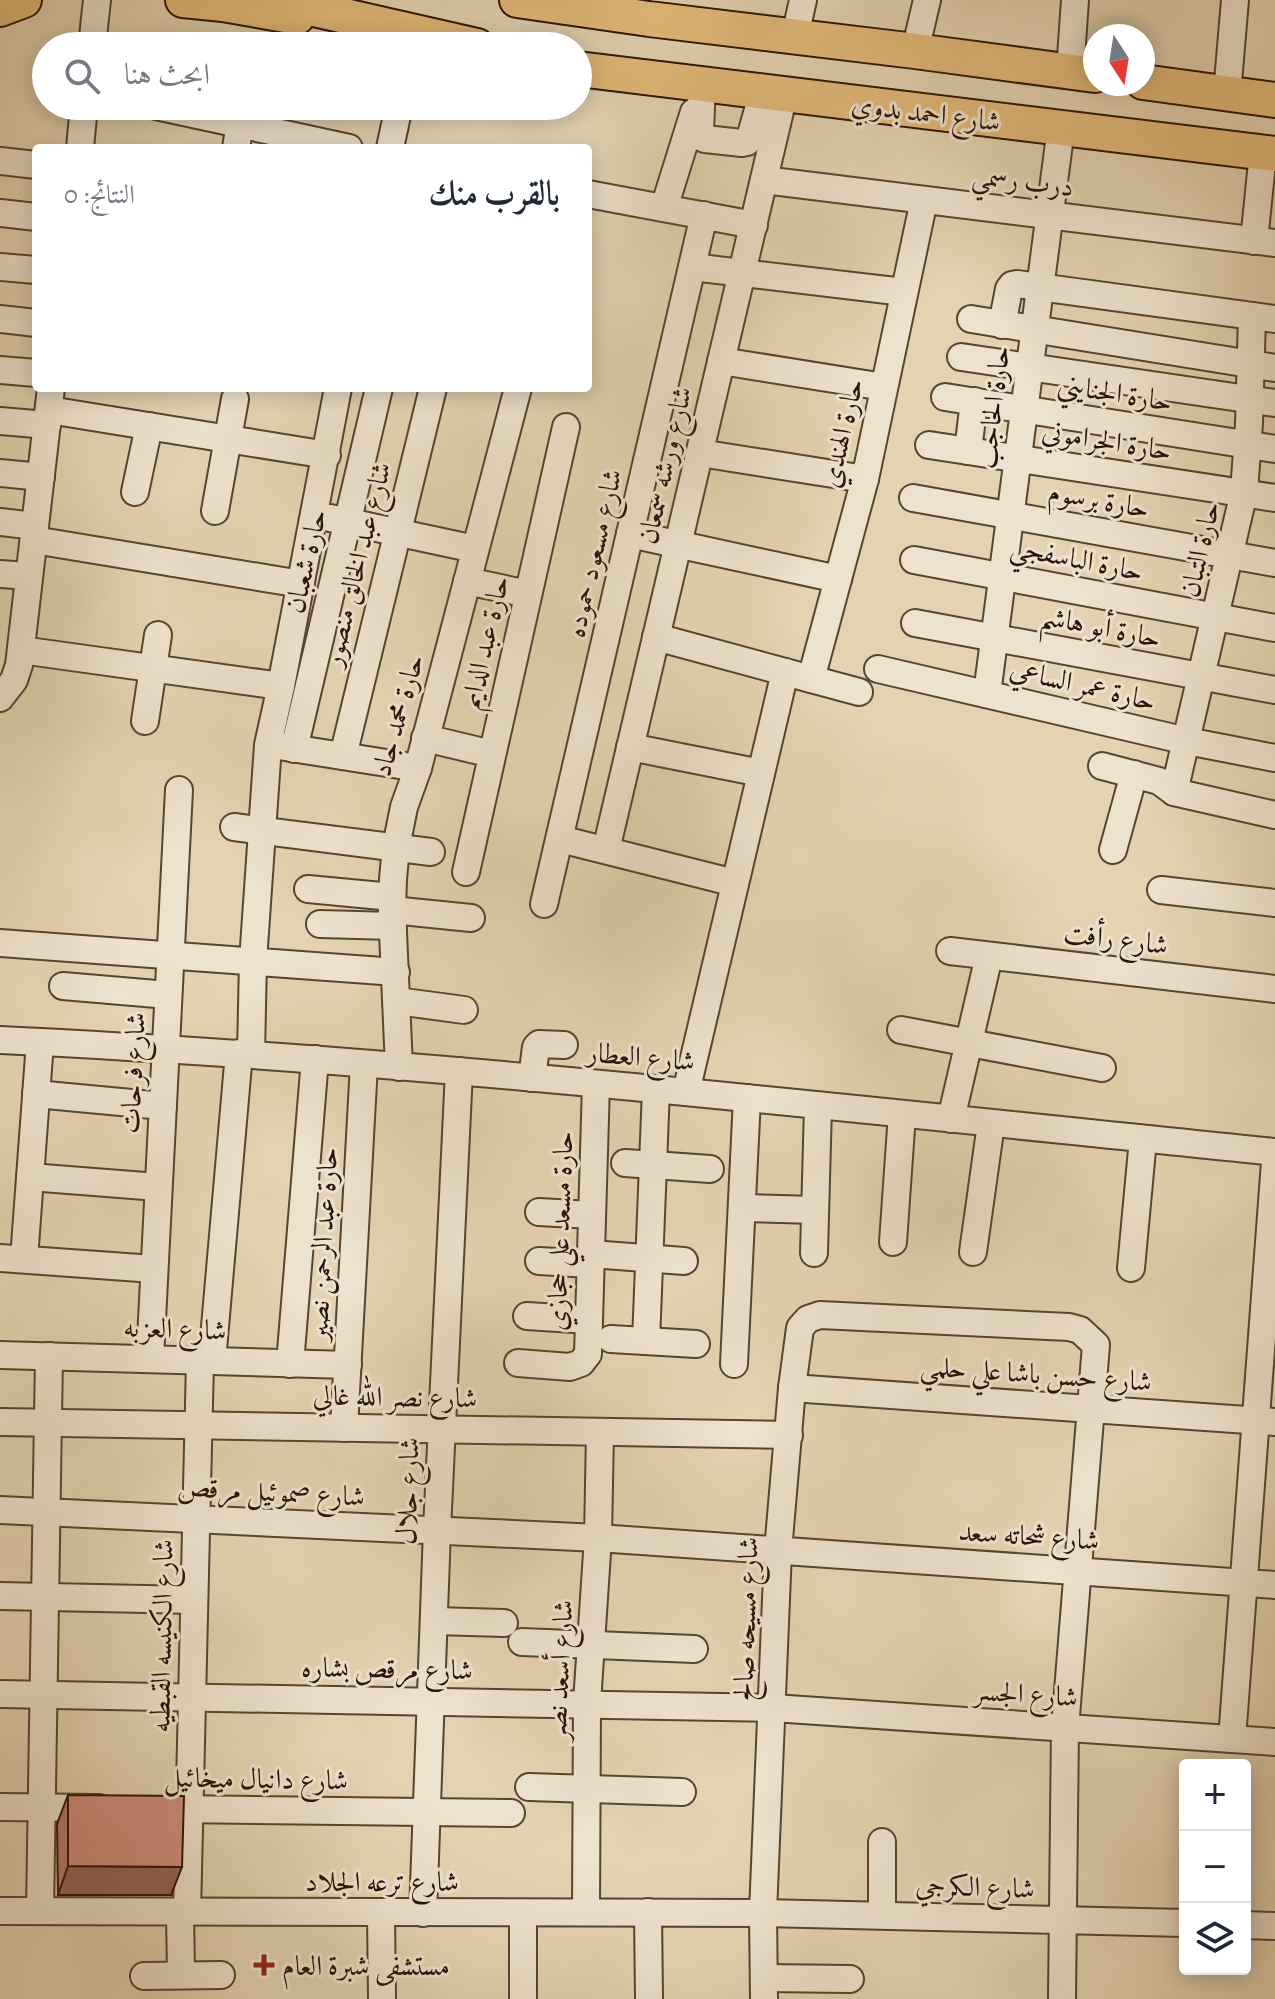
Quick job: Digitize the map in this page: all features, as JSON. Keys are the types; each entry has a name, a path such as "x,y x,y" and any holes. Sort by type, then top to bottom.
{"main road":[{"path":"0,9 24,0"},
{"path":"183,0 298,17 314,17 330,12"},
{"path":"274,0 416,32"},
{"name":"شارع احمد بدوي","path":"528,1 651,9 795,36 1083,74"},
{"name":"شارع احمد بدوي","path":"592,71 1269,153"},
{"path":"1155,84 1275,100"},
{"path":"1210,146 1194,118 1195,103 1216,92"},
{"path":"1134,137 1144,125 1145,110 1137,96"}],"street":[{"path":"94,32 97,0"},
{"path":"795,36 803,0"},
{"path":"915,51 927,0"},
{"path":"1075,0 1083,74"},
{"path":"1216,92 1235,0"},
{"path":"702,84 700,132 705,139 747,142 774,93"},
{"path":"664,208 702,84"},
{"name":"شارع ورشه سمعان","path":"606,850 764,180 774,93"},
{"path":"80,144 83,120"},
{"path":"194,120 238,136 305,143"},
{"path":"391,144 396,120"},
{"name":"حارة الحاجب","path":"987,694 1061,128"},
{"path":"1264,242 1269,153"},
{"path":"0,161 32,165"},
{"name":"درب رسمي","path":"764,180 1264,242"},
{"path":"592,195 754,225"},
{"name":"حارة الهندي","path":"811,679 865,479 924,200"},
{"path":"0,213 32,217"},
{"name":"شارع مسعود حموده","path":"544,904 704,215"},
{"path":"0,267 32,270"},
{"path":"692,267 904,292"},
{"path":"1002,325 1010,286 1017,284 1263,317"},
{"name":"حارة التبان","path":"1174,792 1231,555 1244,492 1248,445 1262,402 1263,317"},
{"path":"0,319 32,323"},
{"path":"971,319 1263,366"},
{"path":"961,357 1262,402"},
{"path":"721,361 884,387"},
{"path":"0,370 32,373"},
{"path":"337,392 281,686 281,747 418,768"},
{"name":"حارة شعبان","path":"281,747 348,522 378,392"},
{"name":"شارع عبد الخالق منصور","path":"343,756 432,392"},
{"name":"حارة محمد جاد","path":"399,1067 393,911 396,847 404,807 418,768 517,392"},
{"name":"حارة الجنايني","path":"945,397 1275,449"},
{"path":"215,511 235,399"},
{"path":"968,451 974,401"},
{"path":"0,421 49,408 327,455"},
{"path":"5,685 19,665 15,636 29,576 49,408"},
{"path":"135,492 149,426"},
{"name":"حارة عبد الدايم","path":"466,872 566,427"},
{"name":"حارة الجراموني","path":"929,445 1275,498"},
{"path":"700,453 865,479"},
{"path":"0,473 41,477"},
{"name":"حارة برسوم","path":"913,498 1275,563"},
{"path":"315,515 475,549"},
{"path":"0,522 34,533 301,584"},
{"path":"630,534 838,579"},
{"name":"حارة الباسفجي","path":"914,560 1275,628"},
{"path":"0,574 29,576"},
{"path":"467,581 528,594"},
{"name":"حارة أبو هاشم","path":"915,623 1275,690"},
{"path":"145,721 158,635"},
{"path":"15,636 153,668 281,686"},
{"path":"656,637 859,692"},
{"name":"حارة عمر الساعي","path":"878,669 1187,741 1275,758"},
{"path":"686,1092 785,672"},
{"path":"425,738 492,754"},
{"name":"شارع الكنيسه القبطيه","path":"181,1975 190,1809 198,1425 245,1054 262,830 281,747"},
{"path":"630,747 761,773"},
{"path":"1102,766 1159,781 1174,792 1275,815"},
{"path":"1113,850 1134,774"},
{"name":"شارع فرحات","path":"150,1359 179,790"},
{"path":"234,827 431,852"},
{"path":"560,839 735,883"},
{"path":"308,889 393,911 471,918"},
{"path":"1161,890 1275,903"},
{"path":"320,924 393,911"},
{"path":"0,943 396,972"},
{"name":"شارع رأفت","path":"950,951 1275,989"},
{"path":"951,1119 989,956"},
{"path":"63,986 168,995"},
{"path":"397,1001 464,1010"},
{"path":"901,1030 1102,1068"},
{"name":"شارع العطار","path":"0,1040 166,1048 459,1071 1275,1152"},
{"path":"40,1042 30,1177 12,1258 154,1269"},
{"path":"532,1078 536,1047 539,1044 564,1045"},
{"path":"290,1364 315,1059"},
{"name":"حارة عبد الرحمن نصير","path":"344,1428 364,1064"},
{"name":"شارع جلال","path":"423,1913 459,1071"},
{"name":"حارة مسعد علي حجازي","path":"518,1363 570,1367 581,1363 588,1354 596,1084"},
{"path":"646,1341 656,1089"},
{"path":"36,1094 163,1106"},
{"path":"734,1364 747,1098"},
{"path":"814,1253 818,1106"},
{"path":"893,1242 902,1114"},
{"path":"973,1252 991,1124"},
{"path":"1131,1268 1143,1139"},
{"path":"1232,1739 1244,1583 1266,1422 1275,1162"},
{"path":"625,1163 710,1169"},
{"path":"30,1177 158,1187"},
{"path":"742,1208 815,1210"},
{"path":"539,1212 592,1215"},
{"path":"539,1261 649,1258 684,1261"},
{"name":"شارع مسيحه صالح","path":"764,1988 763,1913 778,1551 800,1328 808,1319 820,1315 1080,1330 1096,1345 1090,1409"},
{"path":"527,1316 589,1320"},
{"path":"611,1339 696,1344"},
{"name":"شارع العزبه","path":"0,1355 348,1365"},
{"path":"40,1911 49,1356"},
{"name":"شارع حسن باشا علي حلمي","path":"792,1388 1266,1422"},
{"path":"1062,1999 1065,1728 1090,1409"},
{"name":"شارع نصر الله غالي","path":"0,1422 789,1435"},
{"name":"شارع أسعد نصر","path":"586,1912 587,1703 598,1538 600,1432"},
{"name":"شارع صموئيل مرقص","path":"0,1510 598,1538 778,1551"},
{"name":"شارع شحاته سعد","path":"778,1551 1275,1585"},
{"path":"0,1596 194,1600"},
{"path":"435,1621 504,1623"},
{"path":"522,1642 694,1649"},
{"name":"شارع مرقص بشاره","path":"0,1694 773,1708"},
{"name":"شارع الجسر","path":"773,1708 1275,1742"},
{"path":"529,1787 682,1792"},
{"name":"شارع دانيال ميخائيل","path":"0,1807 511,1813"},
{"path":"882,1842 882,1915"},
{"name":"شارع ترعه الجلاد","path":"0,1911 763,1913"},
{"path":"648,1912 649,1999"},
{"path":"381,1913 382,1999"},
{"path":"523,1913 523,1999"},
{"name":"شارع الكرجي","path":"763,1913 1179,1923"},
{"path":"1251,1925 1275,1926"},
{"path":"144,1976 221,1975"},
{"path":"764,1988 850,1979"}],"building":[{"path":"68,1795 184,1796 182,1867 68,1866"}],"place":[{"name":"مستشفى شبرة العام","path":"264,1965"}]}
